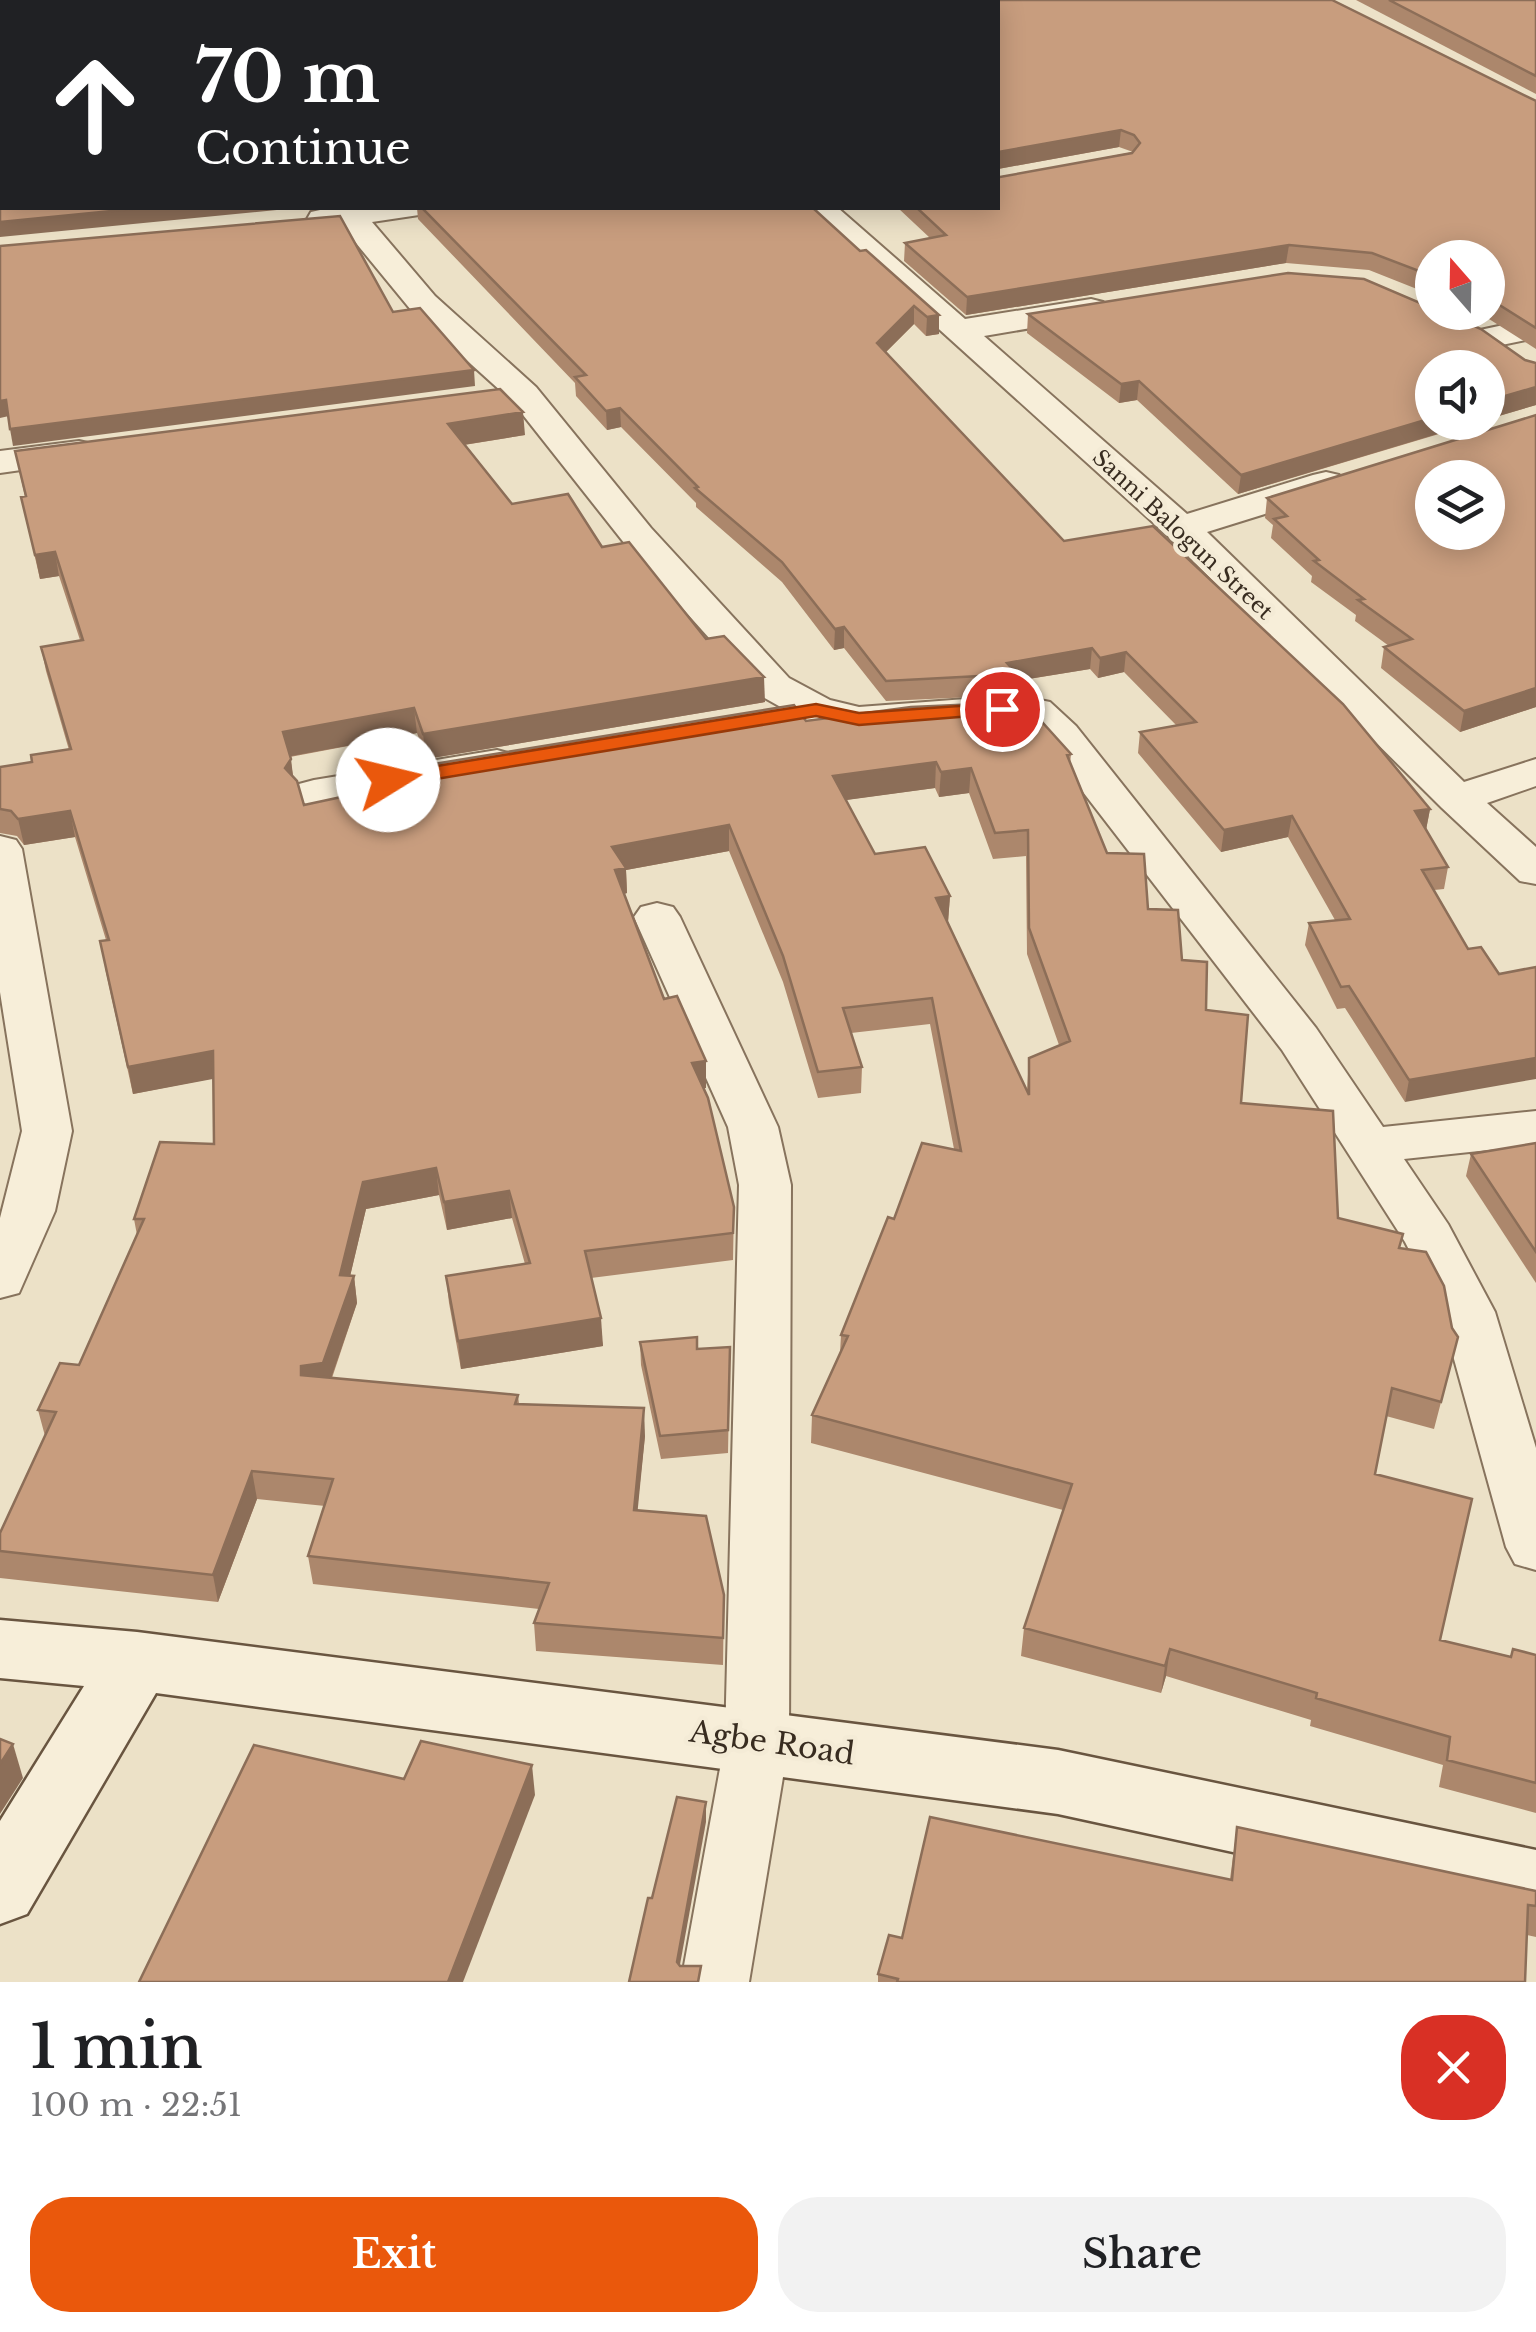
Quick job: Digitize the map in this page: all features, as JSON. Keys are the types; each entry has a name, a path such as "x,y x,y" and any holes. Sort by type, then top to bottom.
{"street":[{"path":"291,222 377,210"},
{"name":"Sanni Balogun Street","path":"835,210 956,330 1182,528 1457,799 1536,871"},
{"path":"346,212 424,303 524,394 638,536 775,687 816,710 859,719 1002,709 1035,711 1043,716 1177,880 1299,1040 1429,1237 1468,1312 1536,1547"},
{"path":"956,330 1130,302"},
{"path":"1475,330 1492,338 1529,343"},
{"path":"486,399 524,394"},
{"path":"0,462 116,447"},
{"path":"1182,528 1368,470"},
{"path":"762,720 816,710"},
{"path":"314,793 528,758"},
{"path":"1457,799 1536,772"},
{"path":"0,849 11,977 47,1131 29,1211 0,1279"},
{"path":"657,916 753,1127 765,1186 758,1741 715,1982"},
{"path":"1368,1146 1536,1128"},
{"name":"Agbe Road","path":"0,1649 137,1660 1058,1782 1536,1884"},
{"path":"0,1890 137,1660"}],"building":[{"path":"1000,0 1332,0 1536,101 1536,328 1505,309 1505,240 1415,240 1415,269 1372,253 1289,245 967,297 905,243 946,235 919,210 1000,210 1000,177 1132,153 1140,143 1134,135 1121,130 1000,152"},
{"path":"1389,0 1536,0 1536,76"},
{"path":"0,210 122,210 0,222"},
{"path":"424,210 815,210 939,315 927,317 914,306 877,343 1064,541 1153,526 1343,704 1430,809 1415,811 1448,867 1422,870 1468,949 1481,947 1499,974 1536,967 1536,1058 1409,1080 1349,986 1341,987 1309,923 1350,919 1292,816 1224,830 1140,732 1196,722 1126,652 1100,658 1092,648 1007,663 1017,674 886,681 844,627 835,629 782,562 695,488 698,487 620,408 606,411 575,377 586,375"},
{"path":"340,216 393,312 420,308 474,370 10,429 6,400 0,401 0,246"},
{"path":"1288,273 1364,279 1415,301 1415,330 1482,330 1525,360 1536,363 1536,387 1505,396 1505,350 1415,350 1415,423 1241,475 1139,381 1121,384 1028,314"},
{"path":"500,389 523,412 448,424 512,504 568,494 602,547 629,542 706,639 724,636 764,677 423,734 414,708 283,732 291,759 285,768 297,781 304,805 439,776 434,764 794,705 806,721 911,707 1024,702 1071,754 1067,755 1107,853 1144,854 1148,909 1178,910 1182,960 1207,962 1206,1010 1248,1015 1241,1103 1333,1111 1338,1218 1403,1234 1399,1248 1426,1252 1444,1286 1452,1328 1458,1337 1441,1402 1392,1388 1375,1474 1472,1499 1440,1640 1511,1657 1513,1649 1536,1655 1536,1783 1447,1760 1450,1737 1316,1698 1317,1693 1170,1649 1165,1666 1024,1628 1072,1484 812,1415 848,1336 841,1335 888,1217 894,1219 922,1143 961,1151 932,998 843,1008 862,1067 818,1072 783,956 729,825 612,847 626,868 615,870 664,999 677,996 706,1061 692,1063 708,1098 734,1207 733,1233 585,1251 601,1318 458,1341 446,1276 530,1263 509,1191 444,1202 436,1168 363,1182 340,1275 354,1276 323,1363 301,1366 301,1375 518,1395 515,1404 644,1408 634,1510 706,1516 724,1595 723,1638 534,1623 549,1583 308,1556 333,1479 252,1471 213,1575 0,1551 0,1533 56,1412 38,1410 60,1363 79,1365 144,1219 134,1219 160,1142 214,1144 213,1051 128,1067 100,941 109,940 70,811 18,819 11,811 0,809 0,767 32,762 31,755 71,749 41,647 83,640 55,552 35,555 15,451","holes":["936,762 941,772 971,768 995,833 1028,830 1029,928 1070,1041 1029,1058 1029,1095 936,898 950,896 925,847 875,854 833,776"]},
{"path":"1536,415 1536,688 1464,711 1384,647 1412,639 1358,600 1364,599 1314,561 1319,560 1274,519 1287,516 1267,498 1455,440 1505,440 1505,425"},
{"path":"1536,1143 1536,1252 1471,1154"},
{"path":"697,1337 697,1349 730,1347 728,1430 660,1436 640,1342"},
{"path":"0,1739 13,1744 0,1764"},
{"path":"421,1741 532,1765 448,1982 139,1982 254,1745 404,1779"},
{"path":"677,1797 706,1802 677,1962 680,1966 701,1966 698,1982 629,1982 648,1898 652,1898"},
{"path":"930,1817 1232,1880 1237,1827 1536,1891 1536,1906 1528,1905 1525,1982 897,1982 898,1979 878,1974 889,1935 902,1938"}],"route":[{"path":"388,780 816,710 859,719 1002,709"}]}
